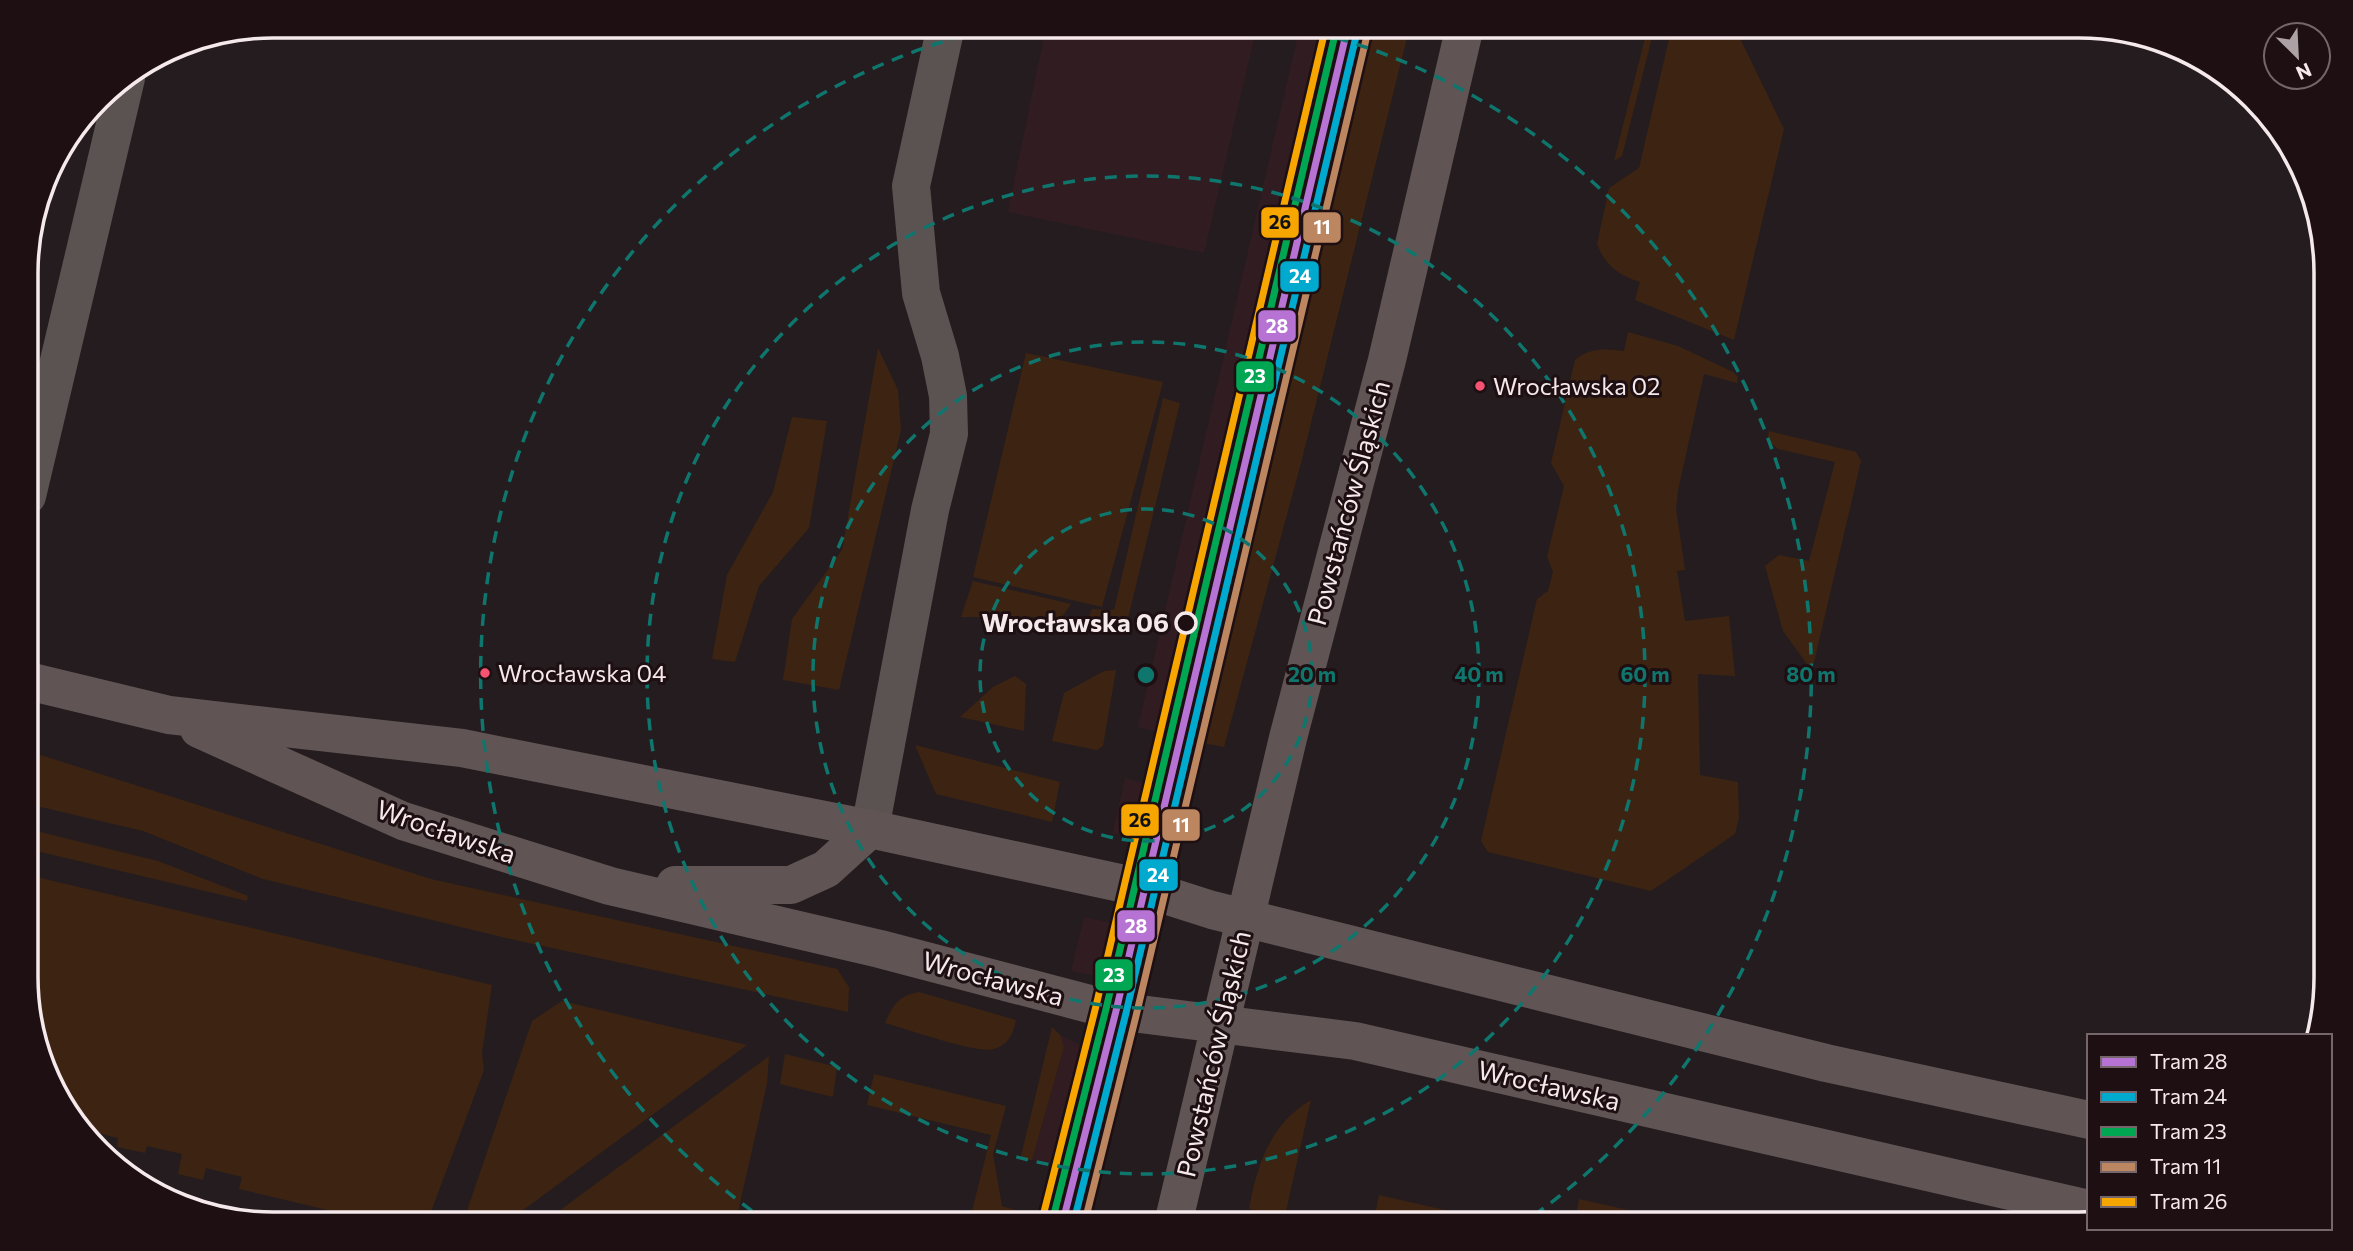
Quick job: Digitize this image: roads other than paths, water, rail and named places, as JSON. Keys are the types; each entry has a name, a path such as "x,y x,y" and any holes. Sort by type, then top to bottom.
{"street":[{"path":"610,886 791,885 826,870 870,829 930,510 949,434 948,396 940,356 921,293 911,186 943,38"},
{"name":"Powstańców Śląskich","path":"1176,1212 1223,1024 1288,738 1387,360 1462,38"},
{"path":"39,442 122,93"},
{"name":"Wrocławska","path":"38,684 169,715 462,748 870,829 1143,888 1246,918 1826,1063 2087,1120"},
{"name":"Wrocławska","path":"169,715 403,821 610,886 880,949 1116,1011 1355,1041 2087,1209"}],"tram line":[{"name":"26","path":"1044,1212 1096,1006 1323,38"},
{"name":"23","path":"1055,1212 1106,1009 1334,38"},
{"name":"28","path":"1065,1212 1116,1011 1345,38"},
{"name":"24","path":"1076,1212 1126,1013 1356,38"},
{"name":"11","path":"1087,1212 1136,1016 1366,38"}],"place":[{"name":"Wrocławska 02","path":"1480,386"},
{"name":"Wrocławska 06","path":"1186,623"},
{"name":"Wrocławska 04","path":"485,673"}]}
